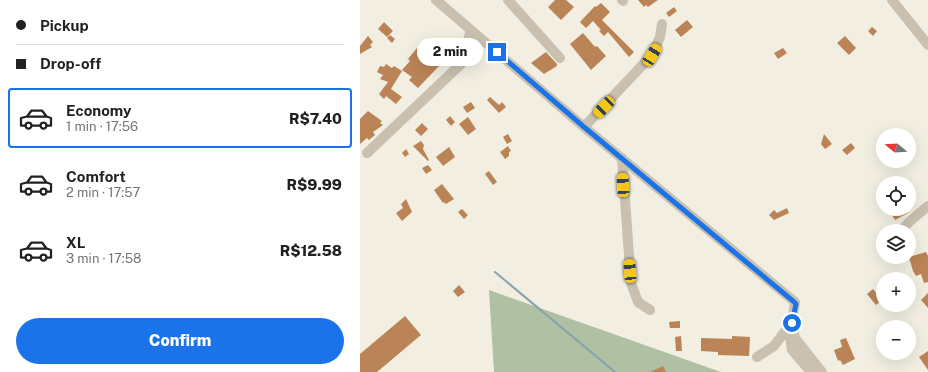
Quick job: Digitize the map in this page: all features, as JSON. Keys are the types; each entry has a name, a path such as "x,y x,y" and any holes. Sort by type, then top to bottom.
{"street":[{"path":"436,0 584,127 793,301 796,304 790,325 792,350 811,372"},
{"path":"508,0 560,58"},
{"path":"892,0 928,45"},
{"path":"584,127 652,55 660,37 662,24"},
{"path":"367,153 461,64 466,56 466,46 471,30"},
{"path":"622,158 631,283 638,302 650,310"},
{"path":"907,224 928,206"},
{"path":"757,357 774,346 790,325"},
{"path":"790,325 796,338 822,372"}],"green space":[{"path":"489,290 721,372 494,372"}],"building":[{"path":"555,0 566,0 574,7 561,20 548,7"},
{"path":"638,0 658,0 648,7 646,5 644,7"},
{"path":"601,3 610,12 602,20 634,52 629,57 608,32 604,36 599,31 601,30 593,21 586,28 580,22 595,6 596,7"},
{"path":"674,7 677,11 669,17 666,13"},
{"path":"687,20 693,27 681,37 675,30"},
{"path":"384,22 393,31 387,37 378,29"},
{"path":"872,27 877,31 873,36 868,31"},
{"path":"583,33 595,47 597,46 606,56 591,70 570,44"},
{"path":"390,35 395,39 392,43 387,38"},
{"path":"368,36 373,42 370,45 372,47 360,54 360,46"},
{"path":"845,36 856,48 849,55 837,43"},
{"path":"417,48 428,57 434,51 440,57 435,62 439,66 418,88 409,80 412,77 402,70 410,61 408,59"},
{"path":"783,48 787,53 778,59 774,53"},
{"path":"546,52 557,64 557,66 544,74 531,63"},
{"path":"386,64 392,68 394,66 402,71 391,89 402,97 396,104 386,96 384,99 379,94 388,82 380,79 383,75 377,72 380,66 384,67"},
{"path":"490,97 499,105 502,102 506,107 499,113 487,100"},
{"path":"471,102 475,108 467,113 463,107"},
{"path":"368,111 382,121 380,123 383,125 373,132 375,135 369,140 367,138 360,144 360,119"},
{"path":"450,116 455,122 451,126 446,120"},
{"path":"468,117 476,129 468,135 459,124"},
{"path":"422,123 428,129 421,136 415,130"},
{"path":"508,134 512,141 507,144 503,137"},
{"path":"824,134 832,144 825,149 821,144"},
{"path":"421,141 424,145 423,149 429,160 428,161 413,146"},
{"path":"851,143 855,148 847,155 842,150"},
{"path":"508,146 511,151 509,152 509,156 505,159 500,152"},
{"path":"449,147 455,157 443,166 436,157"},
{"path":"406,149 409,154 405,157 402,153"},
{"path":"428,165 432,170 426,174 422,168"},
{"path":"489,171 497,182 493,185 485,174"},
{"path":"442,184 454,199 446,204 444,202 443,203 434,190"},
{"path":"406,199 412,212 402,221 396,213 403,208 401,204"},
{"path":"787,208 789,213 774,220 769,215 774,210 777,213"},
{"path":"462,209 468,215 464,219 458,212"},
{"path":"893,216 902,216 895,220"},
{"path":"926,252 928,256 928,282 924,283 921,274 916,276 916,272 913,271 911,264 916,264 916,255"},
{"path":"459,285 465,292 458,297 453,291"},
{"path":"873,289 876,293 876,305 867,294"},
{"path":"928,293 928,308 921,300"},
{"path":"405,316 421,335 377,372 360,372 360,354"},
{"path":"680,321 680,328 670,328 669,322"},
{"path":"681,336 682,351 676,351 675,337"},
{"path":"732,336 750,337 749,356 718,355 718,352 701,351 701,338 732,339"},
{"path":"846,338 855,359 843,365 840,360 838,361 834,350 842,347 840,340"},
{"path":"928,351 928,370 919,357"},
{"path":"663,366 666,372 650,372"}],"waterway":[{"path":"495,272 615,372"}],"route":[{"path":"497,52 584,127 796,303 792,323"}]}
